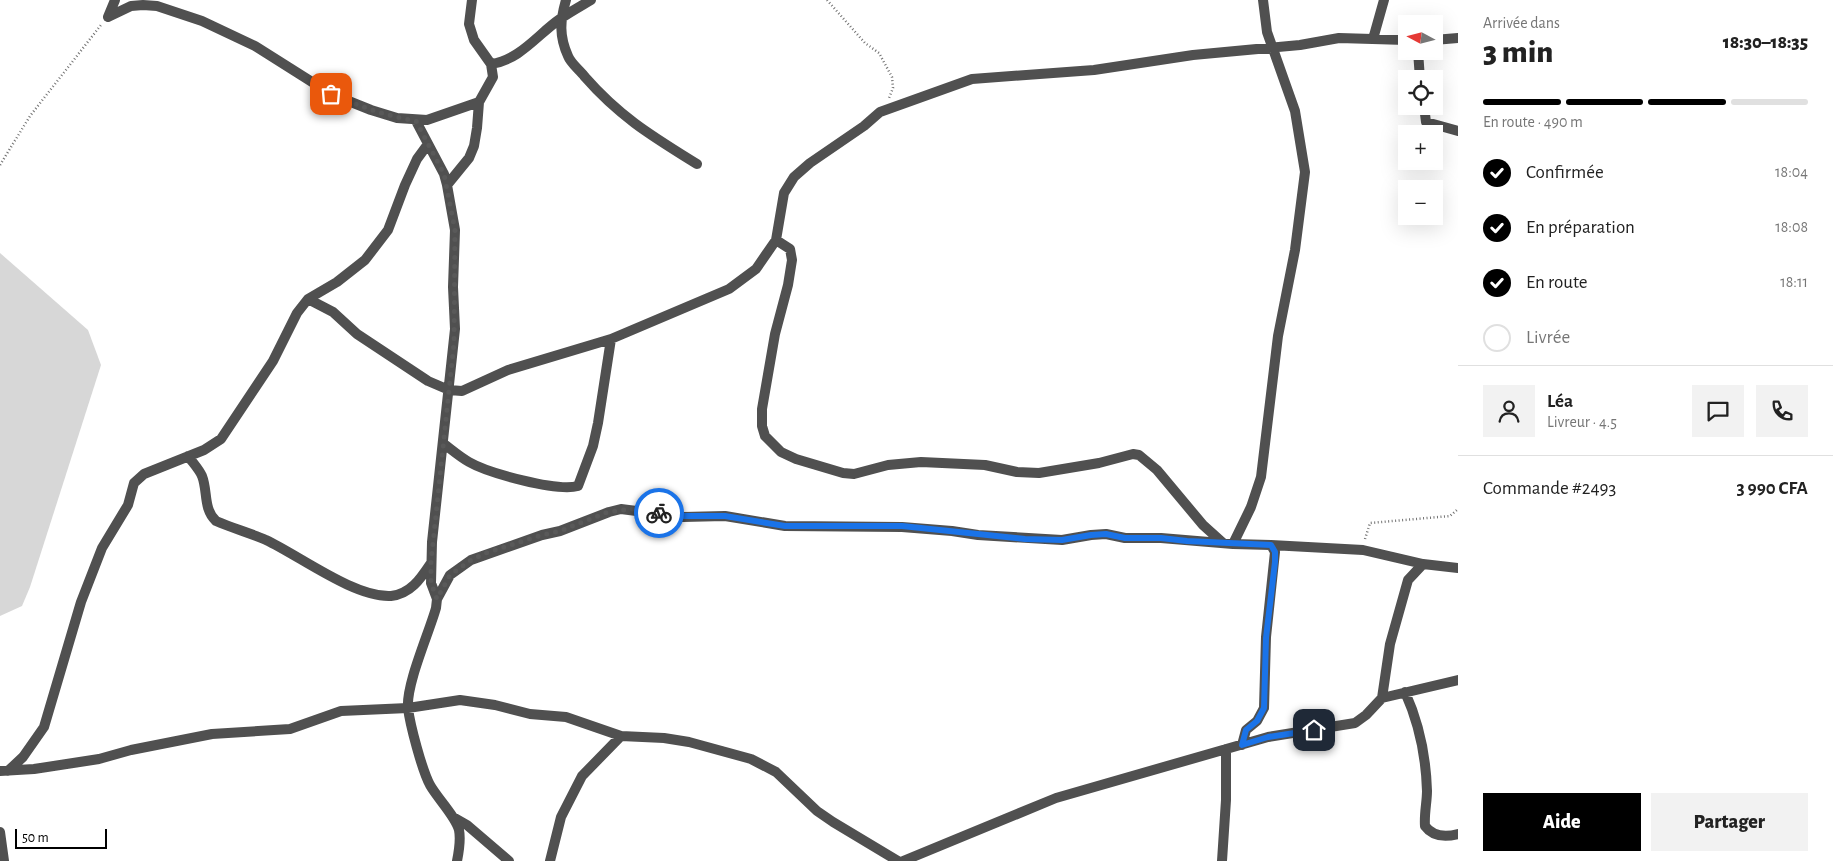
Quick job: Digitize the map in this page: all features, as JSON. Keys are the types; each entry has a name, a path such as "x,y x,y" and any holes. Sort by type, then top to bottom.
{"street":[{"path":"108,16 115,0"},
{"path":"447,186 469,158 474,146 479,102 493,77 491,64 474,40 469,24 472,0"},
{"path":"566,0 560,19 562,40 569,58 607,101 641,130 697,164"},
{"path":"491,64 511,58 560,19 591,0"},
{"path":"1228,543 1251,507 1261,477 1278,336 1300,217 1304,172 1295,111 1267,32 1263,0"},
{"path":"1373,39 1384,0"},
{"path":"108,16 131,6 143,5 158,6 186,15 210,24 255,46 331,94 370,110 397,118 416,121 440,116 479,102"},
{"path":"308,299 333,312 357,334 428,380 449,390 462,391 508,370 611,340 730,289 756,269 776,240 784,193 794,178 810,163 864,126 880,112 972,79 1094,70 1193,55 1272,48 1339,38 1398,40"},
{"path":"1443,39 1458,38"},
{"path":"1425,115 1426,122 1458,131"},
{"path":"416,121 444,174 455,230 453,287 455,330 431,562 431,583 437,599"},
{"path":"4,771 29,749 44,727 82,602 102,548 128,505 134,483 144,474 204,450 221,439 273,362 297,313 308,299 338,282 366,260 388,230 409,176 417,159 428,144"},
{"path":"776,240 790,249 792,260 774,342 762,409 762,426 764,436 781,452 796,459 843,473 854,474 888,465 921,462 985,465 1017,472 1040,473 1100,463 1126,455 1139,455 1157,470 1203,525 1228,543"},
{"path":"444,444 468,462 488,471 568,488 578,486 598,422 611,340"},
{"path":"188,456 201,475 210,515 216,521 264,540 352,588 372,595 392,596 408,591 419,582 431,562"},
{"path":"457,861 459,830 452,816 430,784 422,765 408,708 411,686 436,608 437,599 450,575 471,560 542,535 560,531 608,512 621,509 683,516 725,516 785,526 902,526 978,535 1062,540 1106,534 1125,538 1161,538 1363,550 1423,564 1458,568"},
{"path":"1242,745 1246,730 1262,714 1265,700 1266,638 1275,562 1275,552 1271,545"},
{"path":"1382,698 1390,644 1408,580 1423,564"},
{"path":"903,861 1056,798 1268,737 1343,726 1355,722 1366,715 1382,698 1458,680"},
{"path":"1405,692 1417,719 1422,742 1427,790 1425,826 1432,834 1440,836 1458,834"},
{"path":"4,771 34,769 99,759 131,750 212,734 290,730 341,711 408,708 460,700 495,705 530,714 566,717 620,736 664,738 723,750 751,759 776,772 817,811 898,861"},
{"path":"550,861 561,817 582,776 620,736"},
{"path":"1222,861 1226,800 1226,749"},
{"path":"452,816 467,825 509,861"},
{"path":"0,832 4,861"}],"path":[{"path":"827,0 865,43 879,53 892,77 893,88 880,112"},
{"path":"0,165 30,116 108,16"},
{"path":"1363,550 1370,522 1450,516 1458,509"}],"shaded area":[{"path":"0,253 88,330 101,365 30,587 22,606 0,616"}],"way so far":[{"path":"331,94 370,110 397,118 416,121 444,174 447,186 455,230 453,287 455,330 439,492 432,542 431,583 437,599 450,575 471,560 486,553 572,527 608,512 632,509 659,513"}],"route":[{"path":"659,513 683,516 725,516 785,526 902,526 1025,539 1062,540 1106,534 1125,538 1161,538 1271,545 1275,552 1275,562 1268,606 1264,708 1257,721 1246,730 1242,745 1268,737 1314,730"}]}
